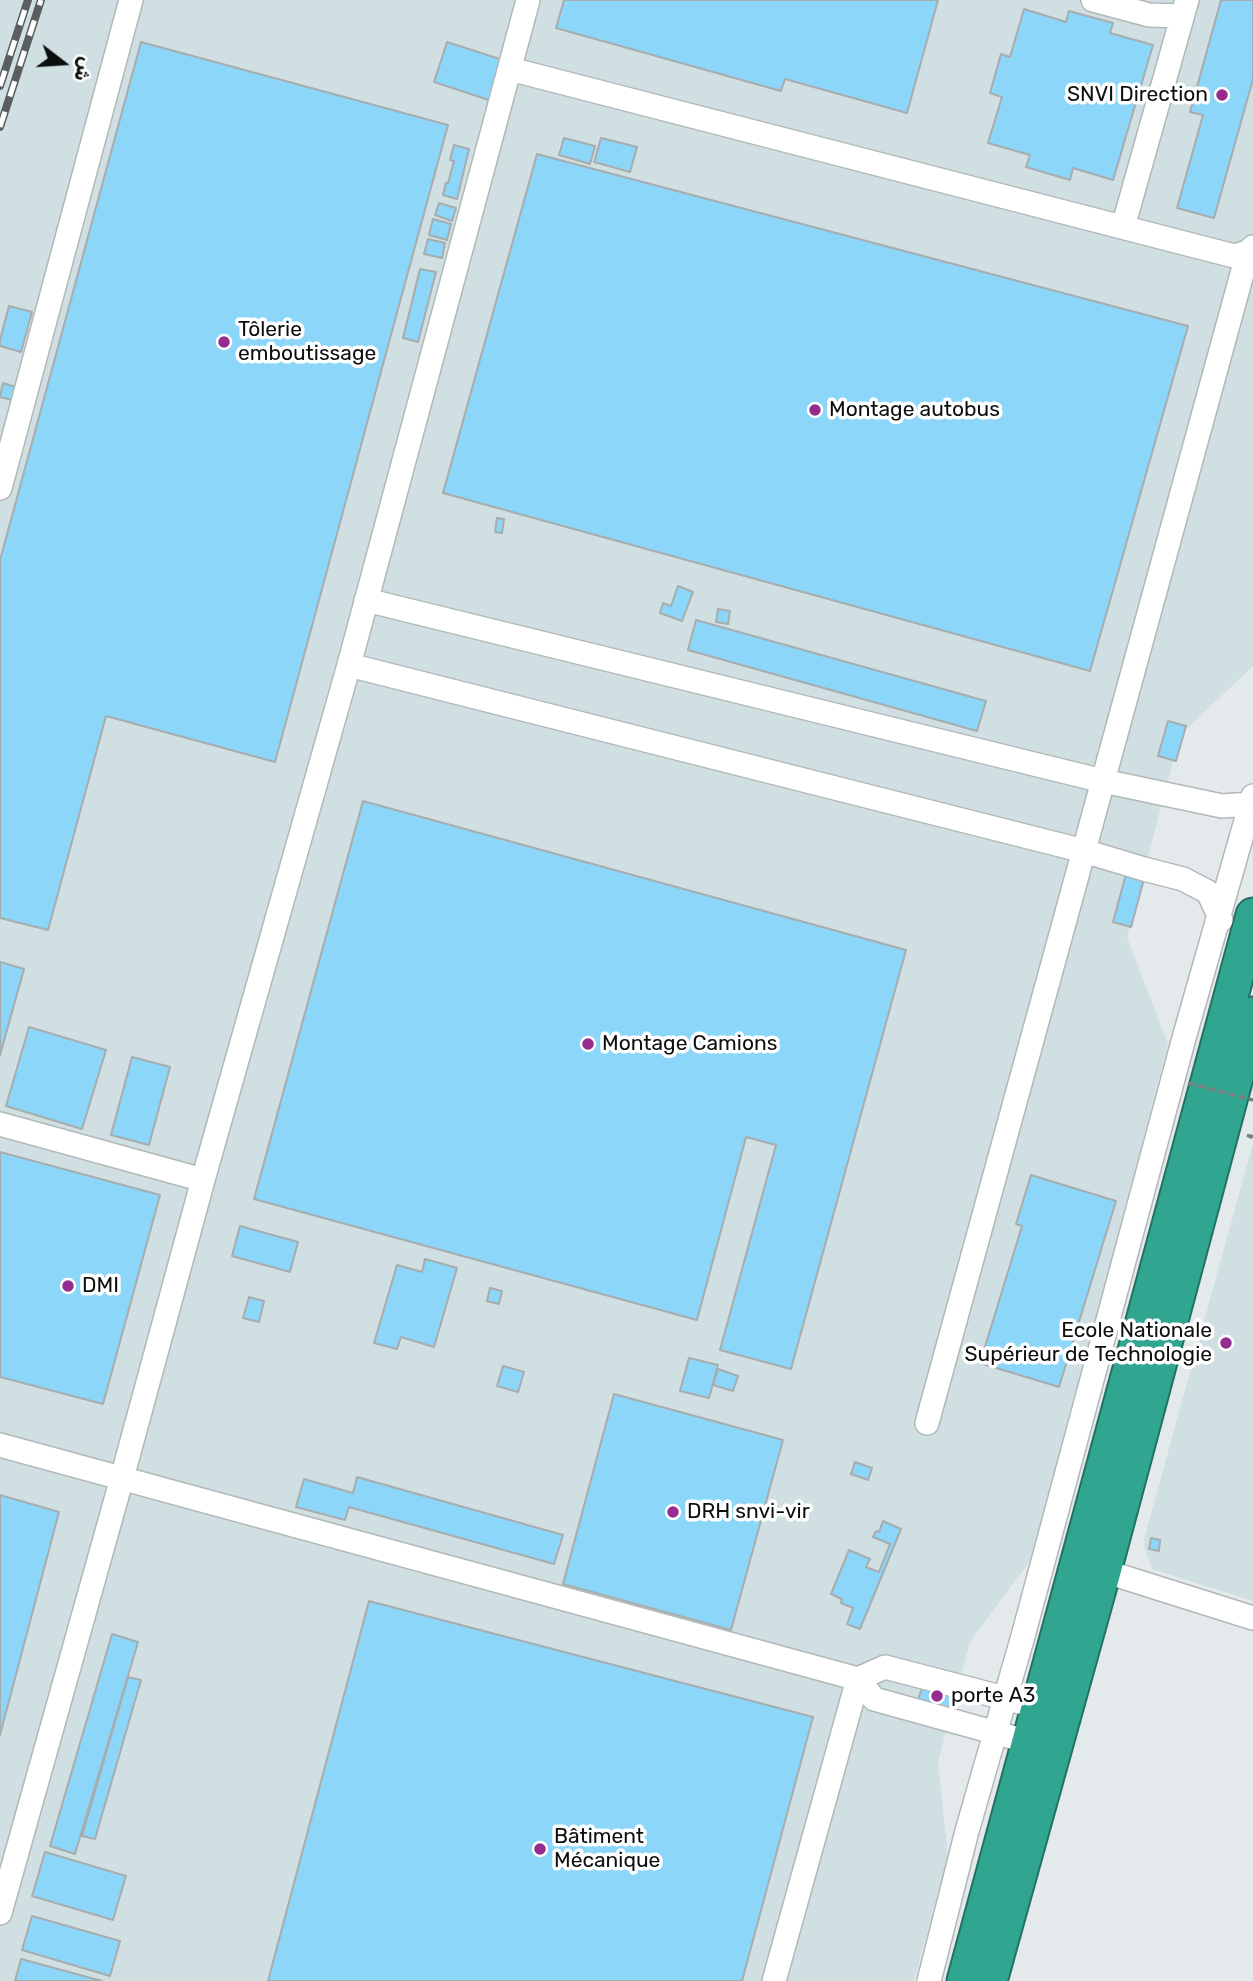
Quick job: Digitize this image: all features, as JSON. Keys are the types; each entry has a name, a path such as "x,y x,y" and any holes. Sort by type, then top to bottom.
{"highway":[{"path":"964,1981 1253,915"},
{"path":"990,1981 1104,1571 1253,1014"}],"street":[{"path":"0,488 131,0"},
{"path":"0,1913 349,665 528,0"},
{"path":"1093,0 1149,15 1184,8 1123,227"},
{"path":"510,69 1234,256 1250,250"},
{"path":"927,1423 1250,250"},
{"path":"366,600 1103,781 1222,806 1252,801 1184,1038 967,1831 929,1981"},
{"path":"349,665 1084,850 1183,879 1208,892 1219,915 1235,982"},
{"path":"0,1124 203,1180"},
{"path":"0,1445 858,1679 874,1699 1029,1742"},
{"path":"1104,1571 1253,1618"},
{"path":"858,1679 885,1667 1039,1707"},
{"path":"774,1981 858,1679"}],"path":[{"path":"1188,1083 1253,1100"}],"shaded area":[{"path":"0,0 1253,0 1253,666 1180,735 1127,937 1168,1044 1035,1554 970,1642 958,1686 938,1762 948,1857 914,1981 0,1981"},
{"name":"Ecole Nationale Supérieur de Technologie","path":"1253,1143 1253,1601 1152,1569 1143,1543"}],"building":[{"path":"564,0 938,0 907,113 785,79 781,91 556,28"},
{"name":"SNVI Direction","path":"1221,0 1253,0 1253,79 1214,218 1177,208 1203,115 1190,112"},
{"path":"1024,9 1066,22 1069,11 1113,23 1110,33 1153,45 1113,180 1073,168 1070,180 1026,167 1030,155 988,143 1002,97 990,93 1001,54 1010,57"},
{"name":"Tôlerie emboutissage","path":"141,42 448,125 275,762 106,716 48,930 0,918 0,560"},
{"path":"447,42 503,60 489,100 434,82"},
{"path":"564,138 595,146 590,164 559,155"},
{"path":"601,138 637,147 630,172 594,162"},
{"path":"454,145 469,149 457,199 443,195 454,161 450,160"},
{"name":"Montage autobus","path":"537,154 1188,326 1090,671 443,493"},
{"path":"439,203 456,208 452,221 435,215"},
{"path":"433,219 451,224 447,240 429,235"},
{"path":"428,239 445,243 442,258 424,254"},
{"path":"420,269 436,272 418,342 403,338"},
{"path":"9,306 32,312 21,352 0,346"},
{"path":"3,383 16,387 12,400 0,397"},
{"path":"497,518 504,519 502,533 495,532"},
{"path":"678,586 693,592 682,621 660,613 663,603 671,606"},
{"path":"718,609 730,611 728,624 716,622"},
{"path":"696,620 986,701 977,731 688,650"},
{"path":"1168,721 1186,726 1176,761 1158,756"},
{"name":"Montage Camions","path":"363,801 906,950 791,1369 720,1350 776,1145 746,1137 697,1320 254,1199"},
{"path":"1126,874 1144,879 1131,927 1113,922"},
{"path":"0,962 24,969 0,1055"},
{"path":"29,1027 106,1050 82,1129 6,1106"},
{"path":"132,1057 170,1067 149,1145 111,1135"},
{"name":"DMI","path":"0,1152 160,1195 103,1404 0,1377"},
{"path":"1031,1175 1116,1201 1059,1387 980,1363 1022,1226 1016,1224"},
{"path":"240,1226 298,1242 290,1272 232,1256"},
{"path":"425,1259 457,1268 434,1347 401,1337 397,1349 374,1343 397,1265 422,1272"},
{"path":"490,1288 502,1291 499,1304 487,1301"},
{"path":"249,1297 264,1301 259,1322 243,1318"},
{"path":"689,1358 718,1365 709,1398 680,1391"},
{"path":"503,1366 524,1372 518,1392 497,1386"},
{"path":"718,1369 738,1376 733,1391 713,1385"},
{"name":"DRH snvi-vir","path":"614,1394 783,1440 731,1630 563,1584"},
{"path":"855,1462 872,1468 868,1480 851,1474"},
{"path":"357,1477 563,1535 554,1564 349,1507 345,1520 296,1507 304,1479 353,1493"},
{"path":"0,1495 59,1512 0,1735"},
{"path":"883,1521 901,1529 860,1629 847,1624 853,1608 841,1603 842,1599 831,1594 849,1550 870,1559 866,1567 879,1572 890,1544 873,1537 876,1531 879,1532"},
{"path":"1151,1538 1160,1540 1159,1551 1149,1549"},
{"name":"Bâtiment Mécanique","path":"369,1601 813,1717 742,1981 268,1981"},
{"path":"112,1634 138,1642 75,1854 50,1846"},
{"path":"128,1677 141,1680 95,1839 82,1836"},
{"name":"porte A3","path":"924,1682 955,1691 950,1710 918,1700"},
{"path":"45,1852 126,1876 113,1920 32,1896"},
{"path":"32,1916 120,1941 110,1976 22,1950"},
{"path":"21,1959 102,1981 15,1981"}],"railway":[{"path":"0,86 28,0"},
{"path":"0,127 41,0"}],"place":[{"name":"SNVI Direction","path":"1222,95"},
{"name":"Tôlerie emboutissage","path":"224,342"},
{"name":"Montage autobus","path":"815,410"},
{"name":"Montage Camions","path":"588,1044"},
{"name":"DMI","path":"68,1286"},
{"name":"Ecole Nationale Supérieur de Technologie","path":"1226,1343"},
{"name":"DRH snvi-vir","path":"673,1512"},
{"name":"porte A3","path":"937,1696"},
{"name":"Bâtiment Mécanique","path":"540,1849"}]}
